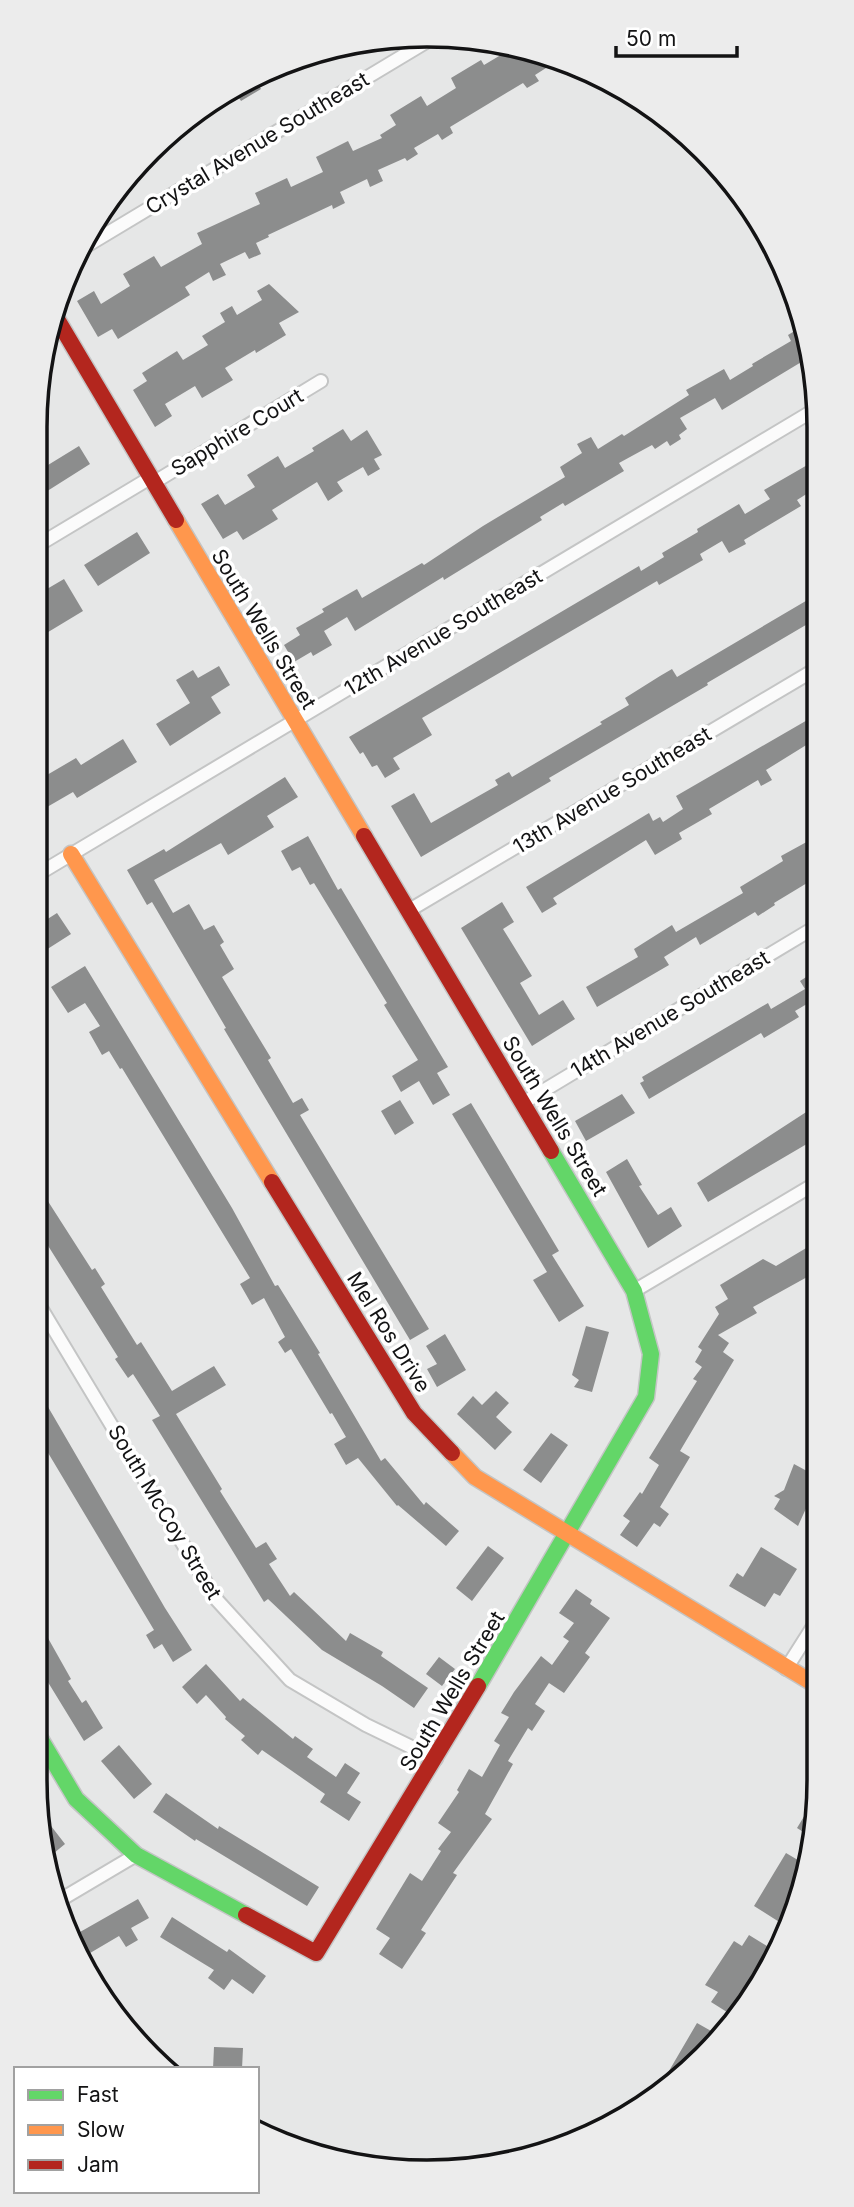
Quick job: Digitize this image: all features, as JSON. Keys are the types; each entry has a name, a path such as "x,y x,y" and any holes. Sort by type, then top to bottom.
{"street":[{"name":"Crystal Avenue Southeast","path":"96,240 417,47"},
{"name":"South Wells Street","path":"61,326 634,1291 651,1353 646,1397 436,1759 316,1953 136,1856"},
{"name":"Sapphire Court","path":"47,540 321,382"},
{"name":"12th Avenue Southeast","path":"47,869 807,415"},
{"name":"13th Avenue Southeast","path":"408,911 807,674"},
{"name":"Mel Ros Drive","path":"71,854 414,1413 475,1477 807,1680"},
{"name":"14th Avenue Southeast","path":"523,1103 807,932"},
{"path":"634,1291 807,1189"},
{"name":"South McCoy Street","path":"47,1317 216,1599 290,1680 366,1725 436,1759"},
{"path":"786,1669 807,1635"},
{"path":"47,1750 76,1799 136,1856 66,1897"}],"building":[{"path":"501,55 548,67 535,75 539,81 527,88 523,83 450,127 453,133 442,140 438,134 414,148 418,154 407,161 405,158 378,170 383,181 370,187 367,179 340,192 345,203 333,209 332,205 268,235 269,237 256,243 261,254 249,259 245,252 220,264 226,275 213,281 209,272 185,287 190,295 118,339 112,329 98,337 77,301 94,291 101,304 130,286 123,274 154,256 161,267 202,244 197,233 260,204 255,193 287,178 291,187 323,172 316,157 348,141 353,151 382,138 380,135 396,125 390,115 421,96 427,106 456,88 451,78 481,60 484,65"},
{"path":"259,86 261,89 241,101 239,97"},
{"path":"269,284 299,312 279,323 286,335 225,368 233,380 202,398 195,386 165,404 172,416 155,427 133,390 147,381 142,373 177,351 183,360 208,345 202,336 225,322 220,313 232,306 237,315 262,300 257,291"},
{"path":"794,331 801,362 722,410 715,398 680,418 687,429 679,435 681,439 670,446 667,441 655,449 652,445 619,463 624,471 565,506 563,503 540,517 542,520 355,631 347,617 324,631 332,645 313,656 311,652 294,662 284,645 300,635 296,628 324,612 322,609 357,589 362,598 422,563 424,565 565,477 560,467 582,453 577,444 591,437 598,449 622,434 624,436 689,395 686,390 724,369 730,380 753,366 752,364 791,341 788,335"},
{"path":"343,429 351,441 367,430 382,455 374,459 380,469 368,476 363,467 337,482 343,491 328,501 317,482 272,510 278,519 243,540 237,531 223,539 201,504 218,494 225,505 255,487 247,475 278,456 285,468"},
{"path":"79,446 90,464 47,491 47,466"},
{"path":"807,465 807,494 797,500 801,506 744,540 746,544 729,553 722,541 700,554 703,560 659,585 657,581 422,718 432,735 393,758 400,769 385,778 377,765 372,767 363,752 360,754 349,737 639,566 641,571 664,557 662,553 698,532 697,529 739,504 745,514 770,499 764,490"},
{"path":"137,532 150,553 98,586 84,565"},
{"path":"64,579 83,611 47,633 47,589"},
{"path":"807,600 807,624 421,857 391,806 414,793 431,823 498,785 495,780 509,772 512,777 602,724 600,722 629,705 625,698 660,676 672,669 677,677"},
{"path":"219,666 230,685 211,697 221,713 170,746 156,724 190,703 176,680 193,670 198,678"},
{"path":"807,720 807,745 766,770 772,780 761,786 758,780 709,809 712,814 679,833 682,839 655,855 646,840 553,898 557,904 542,913 526,887 649,813 653,821 660,817 663,822 683,809 676,796"},
{"path":"123,739 137,762 77,798 73,792 47,807 47,775 76,758 81,765"},
{"path":"285,777 298,797 267,816 274,827 228,855 221,843 154,880 173,913 189,904 204,930 214,925 224,942 220,945 234,969 222,977 271,1058 268,1060 293,1103 302,1098 309,1110 300,1115 429,1329 410,1340 224,1029 226,1028 152,902 147,905 127,870 164,849 166,852"},
{"path":"308,836 338,890 341,888 448,1067 437,1073 450,1095 433,1105 419,1081 401,1092 392,1076 418,1060 384,1005 387,1003 314,883 310,885 300,867 292,871 281,851"},
{"path":"807,842 807,883 758,916 755,912 700,945 696,937 664,957 669,965 597,1007 586,987 638,957 634,949 672,925 676,932 743,893 740,887 783,861 781,856"},
{"path":"502,902 514,922 503,929 532,976 520,983 539,1015 563,1000 575,1019 532,1046 461,928"},
{"path":"57,913 71,934 47,949 47,919"},
{"path":"85,966 232,1208 275,1286 278,1285 320,1353 318,1354 381,1461 385,1458 424,1505 426,1502 459,1531 446,1546 397,1506 358,1458 346,1465 334,1444 346,1437 291,1349 285,1353 278,1342 285,1337 264,1298 252,1305 240,1284 250,1278 122,1068 120,1069 109,1051 102,1055 89,1032 100,1026 85,1003 68,1013 51,987"},
{"path":"807,976 807,1004 795,1011 799,1017 764,1038 761,1033 649,1099 640,1083 644,1081 642,1077 768,1003 771,1009 805,989 800,981"},
{"path":"622,1094 635,1113 586,1141 575,1121"},
{"path":"400,1100 414,1123 395,1135 381,1111"},
{"path":"471,1103 559,1251 552,1255 584,1306 559,1322 533,1280 547,1272 452,1114"},
{"path":"807,1112 807,1144 708,1202 697,1183"},
{"path":"627,1159 642,1185 639,1186 658,1215 671,1207 682,1226 648,1248 606,1172"},
{"path":"47,1200 92,1270 95,1268 105,1284 101,1287 137,1345 141,1342 172,1391 214,1366 226,1385 176,1414 222,1489 220,1491 256,1548 266,1542 277,1559 269,1564 290,1596 294,1592 346,1641 350,1633 383,1652 381,1656 428,1688 414,1708 322,1650 268,1599 264,1602 152,1420 160,1416 133,1374 128,1378 115,1359 118,1357 47,1244"},
{"path":"807,1248 807,1277 753,1307 757,1313 718,1335 729,1343 723,1352 734,1360 680,1451 690,1457 660,1507 669,1514 660,1527 654,1523 637,1547 620,1535 630,1521 623,1516 640,1492 642,1494 659,1465 649,1458 697,1381 693,1379 702,1367 695,1362 702,1350 698,1347 719,1314 715,1307 728,1299 720,1285 763,1259 776,1266"},
{"path":"586,1326 609,1332 592,1392 574,1387 579,1380 572,1375"},
{"path":"445,1334 466,1370 437,1387 427,1369 437,1364 426,1346"},
{"path":"496,1391 509,1403 496,1417 512,1432 495,1450 457,1414 473,1396 482,1405"},
{"path":"47,1405 192,1650 173,1662 162,1644 154,1649 146,1635 154,1630 47,1451"},
{"path":"551,1433 568,1445 541,1483 523,1470"},
{"path":"794,1464 807,1471 807,1506 798,1526 774,1509 780,1499 774,1496 784,1490"},
{"path":"488,1546 504,1558 472,1601 456,1588"},
{"path":"761,1547 797,1569 780,1596 774,1593 765,1607 729,1586 737,1573 743,1577"},
{"path":"576,1589 592,1600 590,1604 610,1618 585,1653 590,1657 564,1693 549,1683 535,1704 545,1711 532,1731 528,1728 508,1761 513,1764 485,1814 492,1819 453,1873 457,1875 421,1930 426,1933 402,1969 379,1954 390,1938 376,1929 410,1873 422,1881 441,1851 438,1849 451,1832 438,1823 459,1792 457,1790 469,1769 482,1777 500,1745 494,1741 509,1717 501,1713 514,1692 541,1656 552,1665 569,1641 563,1637 574,1623 559,1613"},
{"path":"47,1636 71,1679 68,1681 82,1703 86,1700 103,1728 84,1741 47,1681"},
{"path":"439,1657 455,1669 442,1686 426,1674"},
{"path":"206,1664 240,1701 243,1698 293,1739 295,1736 313,1749 307,1757 336,1777 345,1763 360,1773 347,1793 361,1802 349,1821 320,1802 325,1794 262,1750 258,1755 241,1740 245,1736 225,1719 206,1695 197,1704 182,1687"},
{"path":"119,1745 152,1784 134,1799 101,1761"},
{"path":"166,1793 218,1829 219,1826 319,1887 307,1906 196,1839 195,1841 153,1812"},
{"path":"805,1814 804,1832 797,1828"},
{"path":"50,1824 65,1844 55,1852"},
{"path":"786,1853 798,1860 779,1922 754,1906"},
{"path":"138,1899 149,1918 131,1928 138,1940 126,1947 119,1936 89,1954 79,1932"},
{"path":"172,1917 227,1952 229,1949 266,1976 253,1994 232,1979 224,1990 208,1978 214,1970 160,1937"},
{"path":"749,1935 768,1947 743,1991 727,2012 711,2002 718,1992 705,1985 734,1941 742,1946"},
{"path":"697,2023 712,2031 696,2049 667,2074"},
{"path":"214,2047 243,2048 242,2067 213,2067"}],"traffic: fast":[{"path":"478,1686 646,1397 651,1354 634,1291 551,1151"},
{"path":"47,1750 76,1799 136,1855 246,1915"}],"traffic: slow":[{"path":"176,520 364,836"},
{"path":"71,854 272,1182"},
{"path":"452,1453 475,1477 807,1680"}],"traffic: jam":[{"path":"61,326 176,520"},
{"path":"364,836 551,1151"},
{"path":"272,1182 414,1413 452,1453"},
{"path":"246,1915 316,1953 478,1686"}]}
